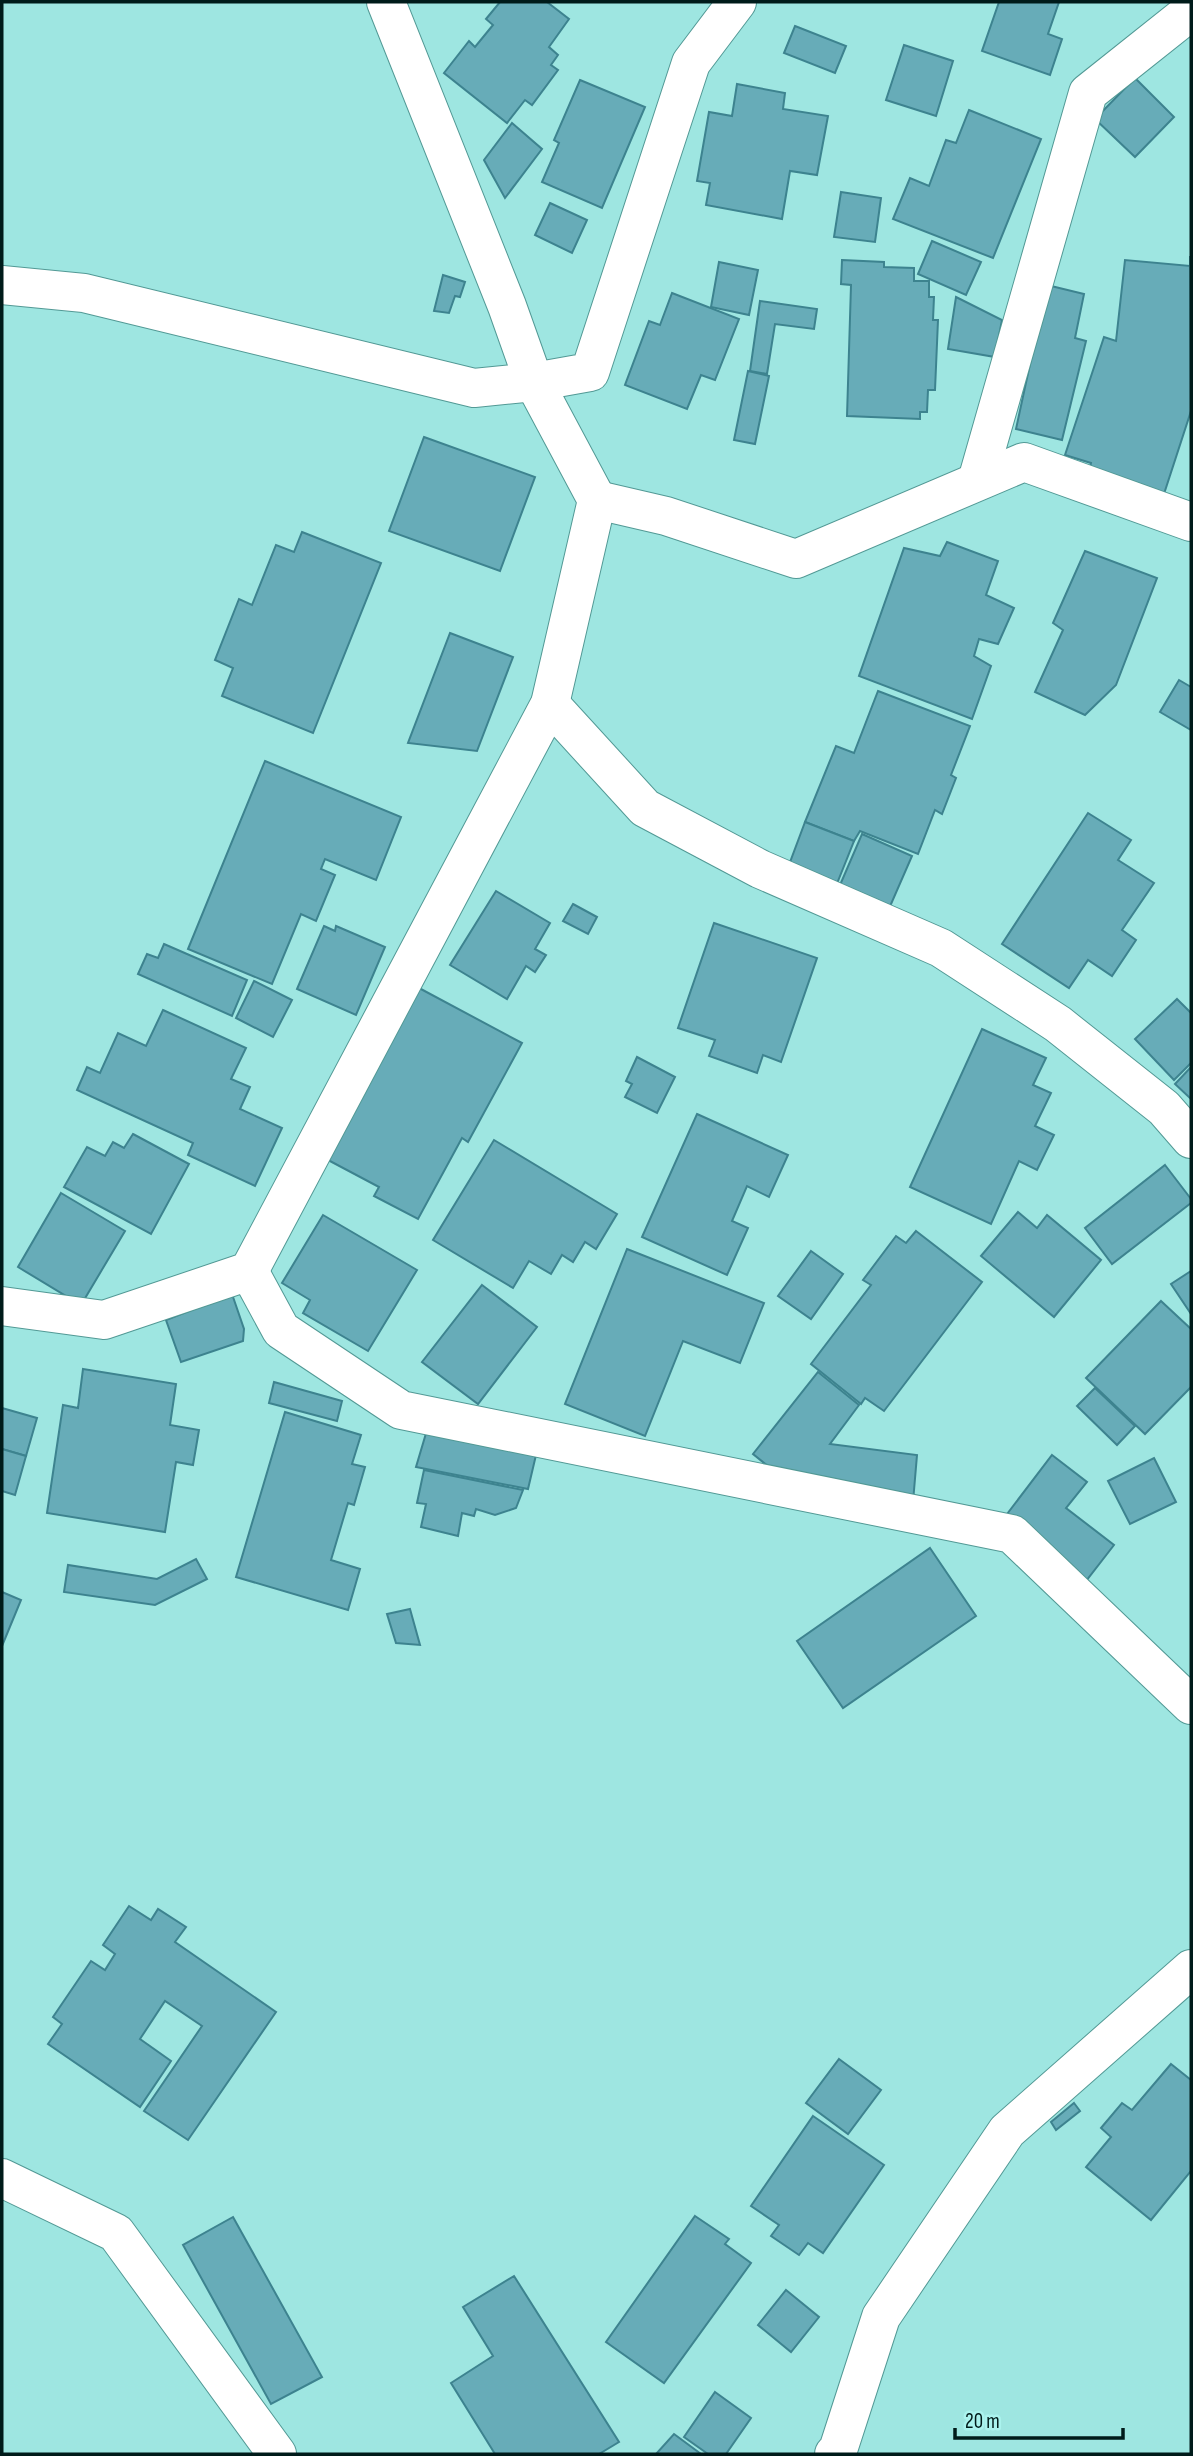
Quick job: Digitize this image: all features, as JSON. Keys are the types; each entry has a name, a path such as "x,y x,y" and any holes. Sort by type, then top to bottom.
{"street":[{"path":"2,1306 104,1320 248,1271 550,704 597,499 534,382 508,306 386,2"},
{"path":"2,285 84,293 474,388 534,382 590,372 691,63 737,2"},
{"path":"977,481 1088,93 1191,11"},
{"path":"597,499 666,516 796,559 1024,461 1191,522"},
{"path":"550,704 645,808 760,869 941,948 1058,1024 1164,1108 1191,1139"},
{"path":"248,1271 281,1330 401,1410 1012,1534 1191,1705"},
{"path":"834,2454 838,2450 881,2318 1007,2131 1191,1969"},
{"path":"2,2178 116,2233 277,2454"}],"building":[{"path":"500,2 547,2 569,19 549,47 558,55 551,65 558,70 532,105 525,100 507,123 444,73 469,41 475,47 493,25 486,19"},
{"path":"999,2 1059,2 1048,34 1062,39 1050,75 982,51"},
{"path":"795,26 846,46 835,73 784,53"},
{"path":"904,45 953,61 936,116 886,100"},
{"path":"1135,78 1174,117 1135,157 1095,119"},
{"path":"580,80 645,107 602,208 542,182 559,143 554,140"},
{"path":"737,84 785,93 783,109 828,116 817,175 790,171 782,219 706,205 710,183 697,181 709,112 732,116"},
{"path":"969,110 1041,139 993,258 893,219 910,178 929,186 946,140 956,143"},
{"path":"512,123 542,149 505,198 484,160"},
{"path":"841,192 881,198 875,242 834,237"},
{"path":"550,203 587,220 572,253 535,235"},
{"path":"932,241 981,262 966,295 918,274"},
{"path":"1190,256 1191,411 1162,500 1088,476 1091,463 1065,455 1104,337 1116,341 1125,260 1190,266"},
{"path":"842,260 884,262 884,267 914,268 914,281 929,281 929,297 934,297 933,320 938,320 935,390 928,390 927,412 920,412 920,419 847,416 851,285 841,284"},
{"path":"719,262 758,270 749,315 711,307"},
{"path":"443,275 465,282 460,297 455,296 449,313 434,311"},
{"path":"1047,285 1084,294 1075,338 1086,341 1062,440 1016,429"},
{"path":"672,293 739,319 715,380 701,375 687,409 625,385 649,321 660,325"},
{"path":"956,297 1002,320 995,357 948,349"},
{"path":"760,301 817,309 814,329 775,324 767,374 750,371"},
{"path":"748,371 769,376 755,444 734,440"},
{"path":"424,437 535,477 500,571 389,531"},
{"path":"302,532 381,563 313,733 222,696 233,668 215,660 239,599 252,605 276,545 294,552"},
{"path":"947,542 998,561 986,595 1014,608 998,644 979,639 974,656 991,666 972,719 859,676 904,548 940,556"},
{"path":"1085,551 1157,578 1116,685 1085,715 1035,692 1063,630 1053,623"},
{"path":"450,633 513,657 477,751 408,743"},
{"path":"1179,680 1191,687 1191,730 1160,712"},
{"path":"878,691 970,726 951,775 956,778 942,814 935,810 918,854 860,831 854,841 805,822 836,746 854,753"},
{"path":"265,761 401,817 376,880 325,859 321,869 335,875 316,921 301,914 272,984 188,949"},
{"path":"1088,813 1131,840 1118,860 1154,883 1122,930 1136,940 1112,976 1088,960 1069,988 1002,944"},
{"path":"805,822 854,841 834,891 786,873"},
{"path":"862,834 912,856 888,911 837,892"},
{"path":"496,891 550,923 535,949 546,955 535,972 526,966 507,999 450,965"},
{"path":"573,904 597,917 588,934 563,921"},
{"path":"714,923 817,958 781,1062 763,1055 757,1073 709,1056 715,1040 678,1028"},
{"path":"324,926 335,931 336,926 385,947 356,1015 297,989"},
{"path":"164,944 247,980 232,1016 138,974 147,954 158,958"},
{"path":"254,981 292,1000 273,1037 236,1018"},
{"path":"419,988 522,1043 468,1142 462,1138 418,1219 374,1196 379,1187 328,1160"},
{"path":"1177,999 1191,1013 1191,1063 1174,1080 1135,1039"},
{"path":"163,1010 246,1048 231,1079 250,1087 240,1109 282,1128 255,1186 188,1155 193,1143 77,1090 87,1067 100,1073 118,1033 146,1046"},
{"path":"982,1029 1046,1058 1033,1085 1051,1093 1035,1126 1054,1135 1037,1170 1019,1161 991,1224 910,1187"},
{"path":"637,1057 675,1077 657,1113 625,1097 632,1084 626,1081"},
{"path":"1191,1067 1191,1099 1175,1084"},
{"path":"697,1114 788,1155 769,1197 747,1186 732,1221 748,1228 727,1275 642,1237"},
{"path":"133,1134 189,1164 151,1234 64,1187 87,1147 105,1156 113,1142 124,1148"},
{"path":"494,1140 617,1214 596,1249 585,1242 573,1262 562,1255 551,1274 529,1261 513,1288 433,1240"},
{"path":"1165,1165 1191,1199 1191,1203 1112,1264 1085,1228"},
{"path":"61,1193 125,1231 81,1305 18,1267"},
{"path":"1018,1212 1037,1228 1047,1215 1101,1260 1054,1317 981,1256"},
{"path":"323,1215 417,1270 368,1351 303,1313 310,1300 282,1283"},
{"path":"916,1231 982,1282 884,1411 865,1398 861,1404 811,1364 871,1285 863,1280 896,1236 906,1243"},
{"path":"627,1249 764,1303 740,1363 683,1341 645,1436 565,1404"},
{"path":"811,1251 843,1274 811,1319 778,1296"},
{"path":"1191,1271 1191,1314 1171,1284"},
{"path":"482,1285 537,1327 478,1404 422,1362"},
{"path":"232,1294 244,1329 243,1341 181,1362 166,1320"},
{"path":"1161,1301 1191,1329 1191,1387 1145,1434 1086,1378"},
{"path":"83,1369 176,1384 170,1425 199,1430 193,1465 176,1462 165,1532 47,1513 63,1405 78,1408"},
{"path":"818,1372 859,1405 830,1444 917,1455 913,1502 795,1488 753,1454"},
{"path":"274,1382 342,1401 337,1421 269,1403"},
{"path":"1095,1388 1135,1426 1117,1445 1077,1406"},
{"path":"2,1408 37,1418 26,1456 2,1449"},
{"path":"285,1412 361,1435 352,1464 365,1467 354,1505 348,1503 331,1560 360,1569 348,1610 236,1577"},
{"path":"427,1430 536,1455 528,1489 416,1467"},
{"path":"2,1449 26,1456 15,1495 2,1491"},
{"path":"1052,1455 1087,1482 1066,1508 1114,1545 1086,1581 1004,1518"},
{"path":"1154,1458 1176,1502 1130,1524 1108,1481"},
{"path":"424,1470 523,1490 516,1508 495,1515 476,1509 474,1516 462,1513 458,1536 421,1527 426,1504 417,1503"},
{"path":"930,1548 976,1616 843,1708 797,1641"},
{"path":"196,1559 207,1579 155,1605 64,1592 68,1565 157,1579"},
{"path":"2,1592 21,1600 2,1646"},
{"path":"410,1609 420,1645 396,1643 387,1614"},
{"path":"129,1906 151,1920 158,1909 186,1927 175,1942 276,2012 188,2140 144,2111 202,2026 165,2001 140,2039 171,2061 140,2107 48,2044 62,2024 53,2017 91,1961 105,1970 115,1954 103,1945"},
{"path":"839,2059 881,2090 848,2134 806,2103"},
{"path":"1171,2064 1191,2080 1191,2171 1151,2220 1086,2167 1111,2137 1101,2128 1122,2103 1132,2110"},
{"path":"1074,2103 1080,2111 1056,2130 1051,2122"},
{"path":"813,2116 884,2165 823,2253 808,2243 799,2255 771,2236 779,2225 751,2206"},
{"path":"695,2216 729,2239 725,2244 751,2263 664,2383 606,2342"},
{"path":"233,2217 322,2377 271,2404 183,2245"},
{"path":"514,2276 619,2442 599,2454 495,2454 451,2383 493,2356 463,2307"},
{"path":"786,2290 819,2317 791,2352 758,2325"},
{"path":"715,2392 751,2418 726,2454 708,2454 684,2437"},
{"path":"674,2434 701,2454 656,2454"}]}
